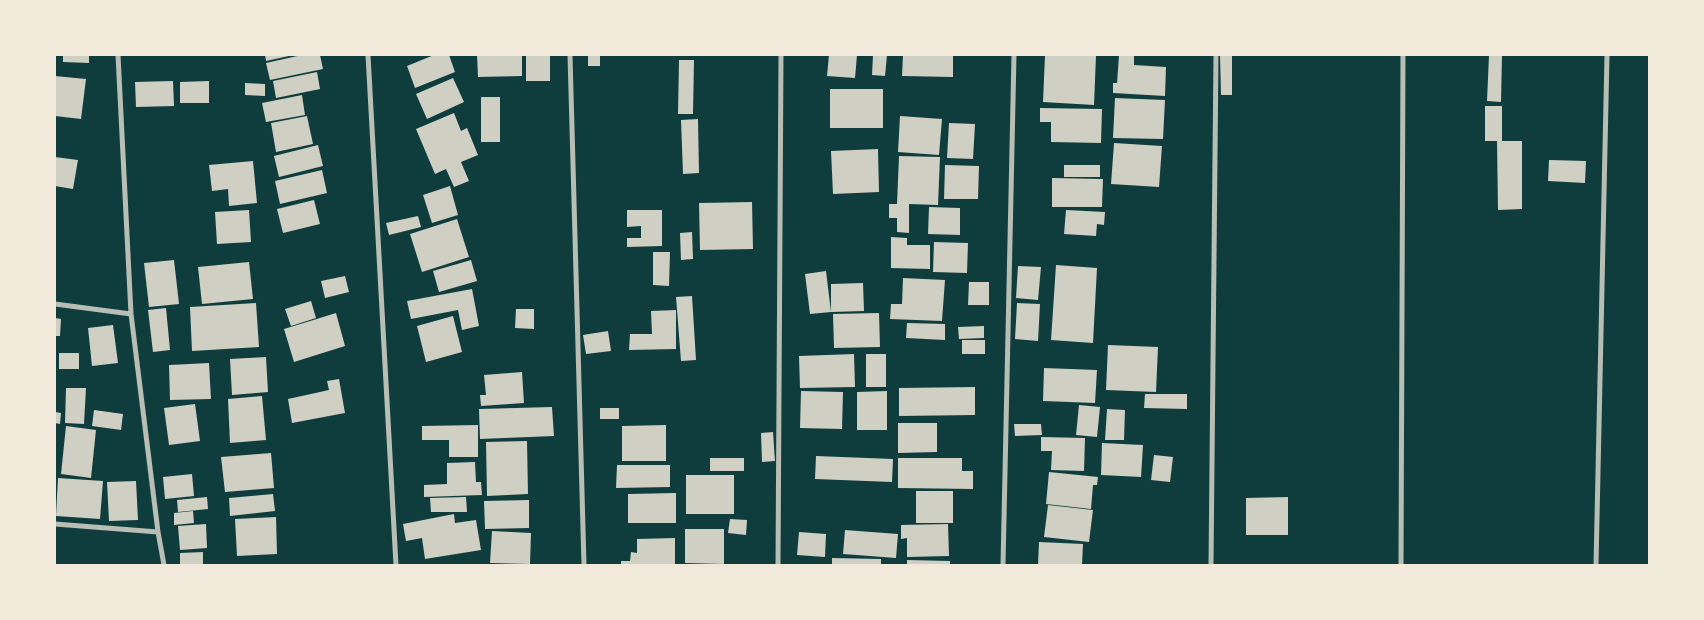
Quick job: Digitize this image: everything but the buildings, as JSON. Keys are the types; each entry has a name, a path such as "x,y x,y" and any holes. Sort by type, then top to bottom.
{"street":[{"path":"118,55 131,314 158,532 164,565"},
{"path":"368,55 396,565"},
{"path":"570,55 584,565"},
{"path":"778,565 781,55"},
{"path":"1003,565 1014,55"},
{"path":"1211,565 1216,55"},
{"path":"1400,565 1403,55"},
{"path":"1596,565 1607,55"},
{"path":"55,304 131,314"},
{"path":"55,524 158,532"}]}
